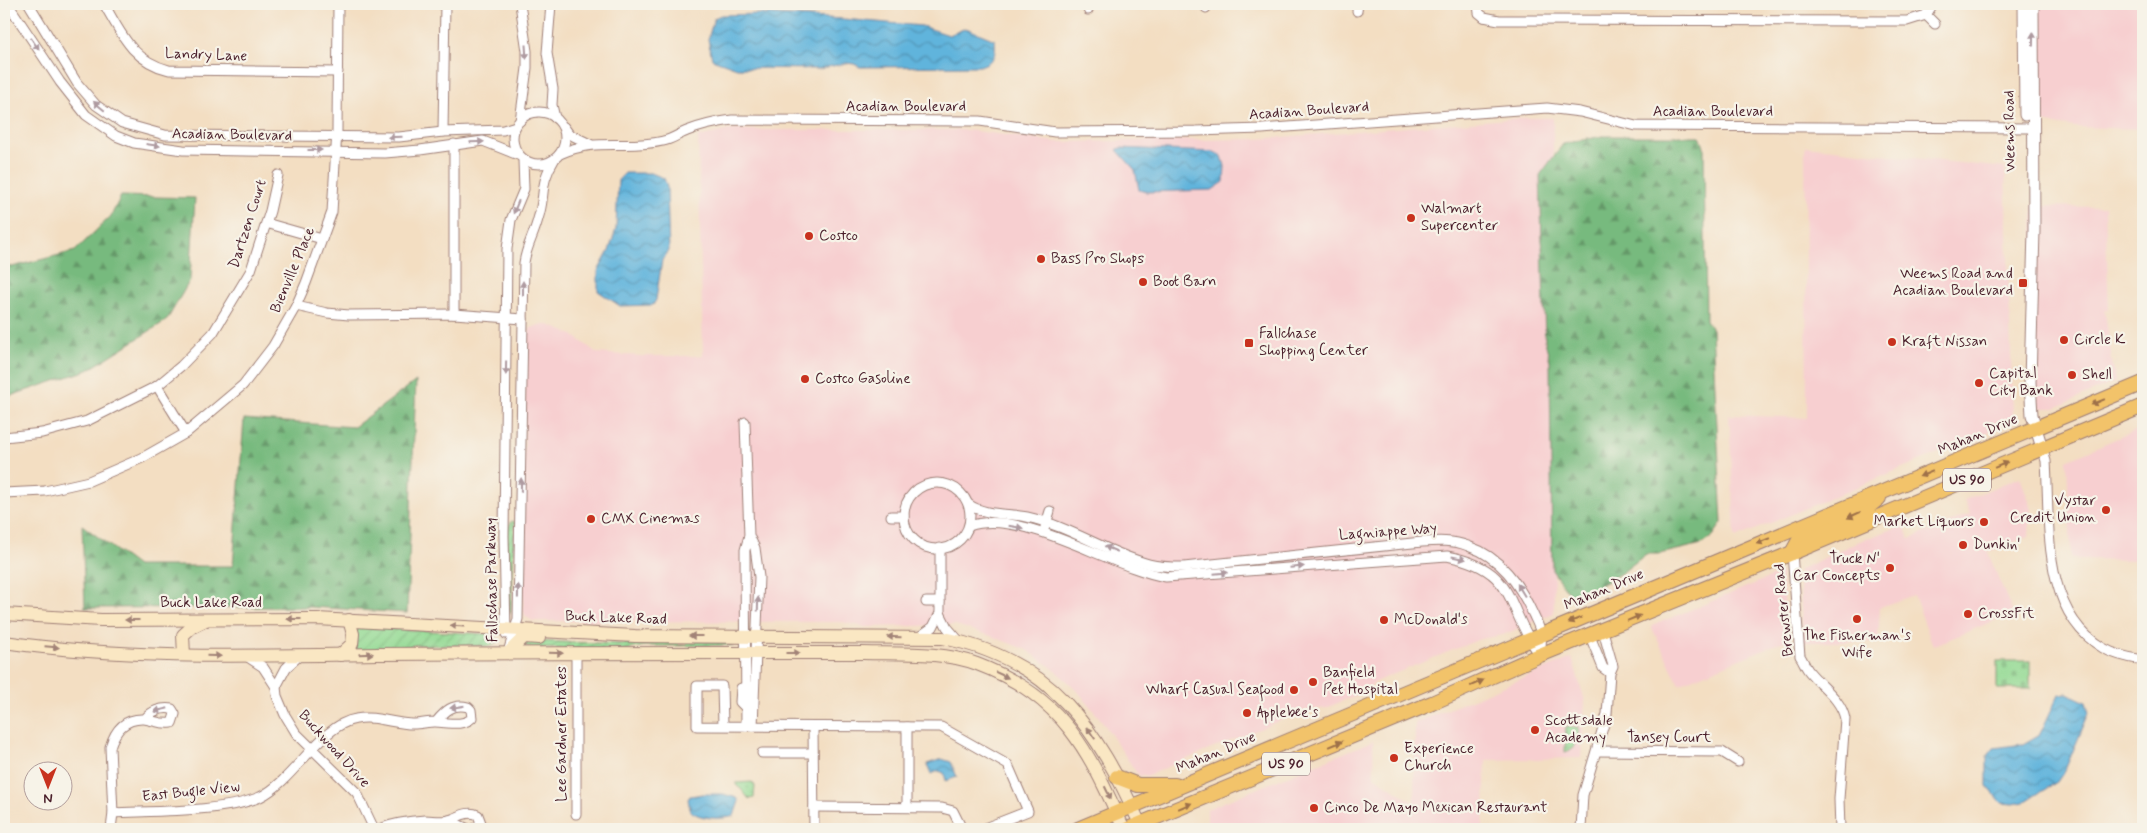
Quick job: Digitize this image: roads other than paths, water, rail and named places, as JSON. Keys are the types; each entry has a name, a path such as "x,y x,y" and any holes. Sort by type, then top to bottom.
{"main road":[{"name":"Mahan Drive","path":"1078,829 2143,383"},
{"name":"US 90","path":"1131,828 1362,732 1540,655 1792,553 2143,406"},
{"path":"1792,553 1799,540 1861,513 1893,487"},
{"name":"Buck Lake Road","path":"4,614 101,620 349,620 512,626 635,636 919,637 960,642 1016,662 1044,682 1069,705 1091,732 1132,806 1131,828"},
{"path":"184,655 184,635 192,627 206,620"},
{"path":"340,655 352,644 353,634 349,620"},
{"path":"508,653 524,637 622,642 635,636"},
{"path":"4,642 95,651 184,655 508,653 908,654 966,661 1008,677 1041,698 1074,734 1090,758 1117,813 1131,828"},
{"path":"1362,732 1360,724 1369,707"},
{"path":"1117,777 1138,786 1183,785"}],"street":[{"name":"Acadian Boulevard","path":"8,4 60,82 86,115 116,136 134,142 182,150 336,150 385,153 483,141 521,157"},
{"name":"Acadian Boulevard","path":"29,4 77,83 96,105 122,123 165,135 399,137 443,132 503,130 518,123"},
{"name":"Landry Lane","path":"104,4 136,54 156,67 169,70 338,72"},
{"name":"Bienville Place","path":"4,493 45,491 89,481 142,458 186,433 243,385 274,346 296,306 332,212 337,137 338,4"},
{"path":"443,132 445,4"},
{"path":"520,4 527,51 527,68 513,142 521,157 538,165 557,157 565,140 552,105 553,89 547,53 551,4"},
{"path":"1478,4 1481,20 1907,21 1926,15 1933,4"},
{"name":"Weems Road","path":"2024,4 2023,43 2029,128"},
{"name":"Weems Road","path":"2033,4 2027,230 2032,256 2030,382 2032,415 2046,462 2051,560 2057,588 2065,606 2081,630 2103,648 2120,655 2143,660"},
{"path":"1926,15 1935,24"},
{"name":"Acadian Boulevard","path":"557,157 575,147 591,144 651,144 665,141 688,130 712,123 732,120 980,120 1055,132 1196,131 1262,130 1547,108 1580,112 1636,126 2029,128"},
{"path":"518,123 525,116 537,112 544,113 558,122"},
{"name":"Acadian Boulevard","path":"558,122 569,134 591,144"},
{"path":"454,144 454,314"},
{"name":"Fallschase Parkway","path":"512,626 504,512 506,318 508,235 511,220 524,189 521,157"},
{"name":"Fallschase Parkway","path":"508,653 512,626 521,512 525,252 538,221 545,174 557,157"},
{"name":"Dartzen Court","path":"4,437 42,433 87,421 158,386 181,366 212,333 250,270 266,224 278,175"},
{"path":"266,224 322,239"},
{"path":"296,306 327,313 350,315 454,314 523,319"},
{"path":"158,386 186,433"},
{"path":"745,422 749,536 745,550 751,635 758,653 746,708 749,726"},
{"path":"942,483 953,487 962,494 968,504 970,515 968,526 963,536 954,544 940,548 930,548 915,539 906,525 904,516 906,504 912,494 921,487 942,483"},
{"name":"Lagniappe Way","path":"968,504 977,510 1047,522 1138,560 1157,565 1184,567 1422,542 1445,541 1468,546 1493,559 1507,571 1525,596 1540,655"},
{"path":"1044,533 1050,511"},
{"path":"504,512 521,512"},
{"path":"891,516 904,516"},
{"name":"Lagniappe Way","path":"968,526 980,522 1044,533 1129,568 1156,576 1182,577 1447,556 1468,560 1486,570 1500,582 1535,637 1540,655"},
{"path":"749,536 755,548 759,577 751,635 744,653 751,686 749,726"},
{"path":"919,637 933,627 940,612 940,548"},
{"path":"1340,550 1340,563"},
{"name":"Brewster Road","path":"1792,553 1800,656 1808,670 1842,709 1845,719 1839,799 1840,829"},
{"path":"1247,560 1249,571"},
{"path":"1156,576 1157,565"},
{"path":"926,602 940,602"},
{"path":"940,612 947,627 960,642"},
{"path":"1581,829 1583,795 1607,714 1612,660 1603,631"},
{"path":"1590,636 1603,668 1610,673"},
{"name":"Lee Gardner Estates","path":"576,654 576,814"},
{"path":"276,687 286,668 300,655"},
{"name":"Buckwood Drive","path":"246,656 263,667 276,687 277,696 285,715 296,733 358,793 374,829"},
{"path":"723,726 722,686 697,686 697,726 940,727 1008,765 1028,810 982,829"},
{"name":"East Bugle View","path":"113,813 222,806 253,799 267,793 285,779 340,724 356,718 376,718 412,724 436,722"},
{"path":"111,829 113,813 110,747 113,736 125,723 145,719"},
{"path":"813,726 814,829"},
{"path":"907,727 907,808"},
{"name":"Tansey Court","path":"1597,751 1722,752 1738,762"},
{"path":"762,753 813,753"},
{"path":"814,807 948,809 953,810 962,829"},
{"path":"948,809 956,829"},
{"path":"380,829 392,824 449,820 457,816 474,813 478,815 481,823 474,829"},
{"path":"449,820 468,829"}],"water":[{"path":"760,14 922,26 949,35 966,28 995,40 995,53 989,62 980,66 860,67 846,63 819,69 737,68 712,59 708,39 714,18 721,15"},
{"path":"1120,148 1214,152 1222,156 1225,166 1224,182 1212,190 1146,192 1139,190 1135,170 1117,150"},
{"path":"625,173 651,173 664,178 667,187 669,251 662,260 656,300 653,305 620,306 598,291 598,271 609,251 616,229 618,180"},
{"path":"2067,693 2086,702 2089,713 2065,770 2057,782 2024,802 2002,803 1987,786 1987,757 1994,748 2023,744 2040,734 2059,694"},
{"path":"942,759 951,762 957,777 946,781 944,773 939,771 931,774 927,764"},
{"path":"723,794 737,798 739,801 734,816 710,818 693,813 690,810 688,799 690,796"}],"place":[{"name":"Walmart Supercenter","path":"1411,218"},
{"name":"Costco","path":"809,236"},
{"name":"Bass Pro Shops","path":"1041,259"},
{"name":"Boot Barn","path":"1143,282"},
{"name":"Weems Road and Acadian Boulevard","path":"2023,283"},
{"name":"Circle K","path":"2064,340"},
{"name":"Kraft Nissan","path":"1892,342"},
{"name":"Fallchase Shopping Center","path":"1249,343"},
{"name":"Shell","path":"2072,375"},
{"name":"Costco Gasoline","path":"805,379"},
{"name":"Capital City Bank","path":"1979,383"},
{"name":"Vystar Credit Union","path":"2106,510"},
{"name":"CMX Cinemas","path":"591,519"},
{"name":"Market Liquors","path":"1984,522"},
{"name":"Dunkin'","path":"1963,545"},
{"name":"Truck N' Car Concepts","path":"1890,568"},
{"name":"CrossFit","path":"1968,614"},
{"name":"The Fisherman's Wife","path":"1857,619"},
{"name":"McDonald's","path":"1384,620"},
{"name":"Banfield Pet Hospital","path":"1313,682"},
{"name":"Wharf Casual Seafood","path":"1294,690"},
{"name":"Applebee's","path":"1247,713"},
{"name":"Scottsdale Academy","path":"1535,730"},
{"name":"Experience Church","path":"1394,758"},
{"name":"Cinco De Mayo Mexican Restaurant","path":"1314,808"}]}
